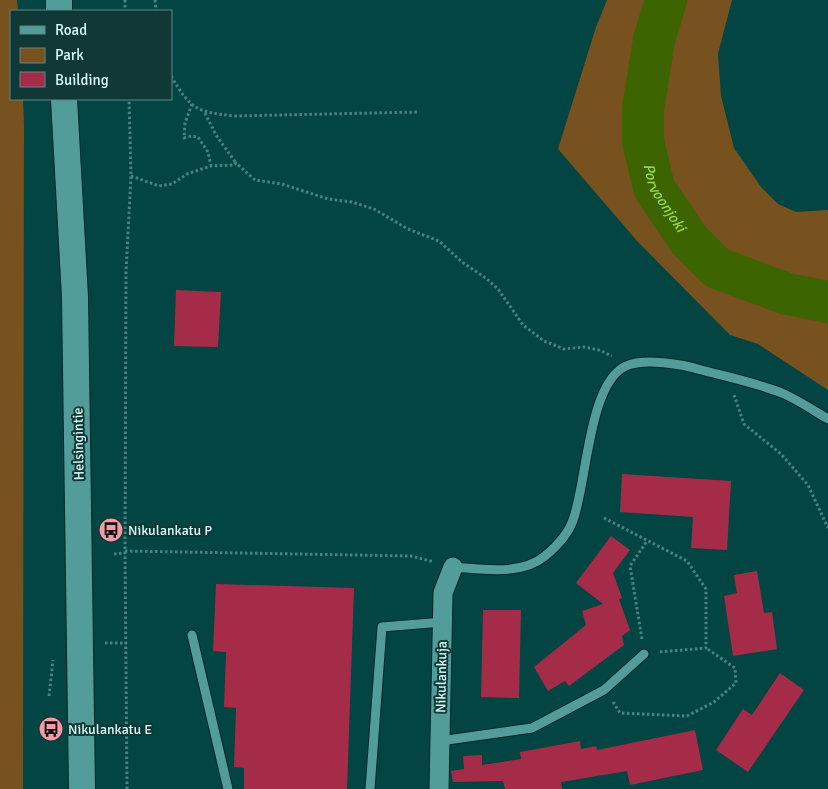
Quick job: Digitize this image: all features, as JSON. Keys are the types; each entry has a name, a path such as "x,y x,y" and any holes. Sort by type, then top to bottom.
{"main road":[{"name":"Helsingintie","path":"64,100 75,297 82,789"}],"street":[{"name":"Nikulankuja","path":"439,789 443,593 453,567"}],"lane":[{"path":"453,567 498,570 522,567 544,557 563,539 573,521 593,421 604,391 615,374 627,366 644,362 688,366 781,393 828,419"},
{"path":"370,789 382,627 443,622"},
{"path":"192,635 228,789"},
{"path":"440,741 532,728 604,690 644,654"}],"path":[{"path":"172,78 181,93 205,113 216,135 236,163 255,180 282,184 328,199 352,202 374,209 408,230 439,241 462,262 498,289 523,325 544,341 564,349 584,346 599,350 621,360 627,366"},
{"path":"127,789 125,552 126,272 131,176 129,100"},
{"path":"192,104 185,123 184,138 198,137 208,152 211,166"},
{"path":"205,113 235,116 419,112"},
{"path":"131,176 159,186 172,184 187,174 211,166 234,165 236,163"},
{"path":"728,377 744,424 781,454 808,485 828,528"},
{"path":"604,518 687,561 706,590 706,648"},
{"path":"604,690 620,713 687,716 714,702 736,683 735,668 706,648 644,654 630,566 648,541"},
{"path":"114,554 125,552 411,556 453,567"}],"green space":[{"path":"0,0 17,0 18,10 10,10 10,100 23,100 24,124 23,789 0,789"},
{"path":"607,0 732,0 718,54 721,96 734,148 761,187 778,204 796,212 828,210 828,390 758,344 730,335 637,241 558,149 596,27"}],"building":[{"path":"176,290 221,292 218,347 174,346"},
{"path":"622,474 731,481 727,550 691,548 693,517 620,512"},
{"path":"611,536 630,550 613,573 622,598 619,599 630,630 622,636 624,645 569,686 565,681 548,691 534,667 586,625 582,611 603,604 576,583"},
{"path":"757,571 764,613 772,612 777,649 733,656 724,596 737,593 734,575"},
{"path":"216,584 354,588 347,789 244,789 244,768 234,767 236,708 224,707 226,652 213,651"},
{"path":"483,610 521,610 519,698 481,697"},
{"path":"780,673 804,690 748,772 716,750 743,709 752,715"},
{"path":"695,730 703,770 630,785 627,771 561,782 562,789 505,789 503,781 453,782 451,771 464,769 463,756 482,755 482,765 521,759 520,752 580,741 581,749 596,746 597,750"}],"waterway":[{"name":"Porvoonjoki","path":"666,0 654,40 643,109 643,141 654,188 689,240 717,268 787,294 828,302"}],"place":[{"name":"Nikulankatu P","path":"111,530"},
{"name":"Nikulankatu E","path":"51,729"}]}
